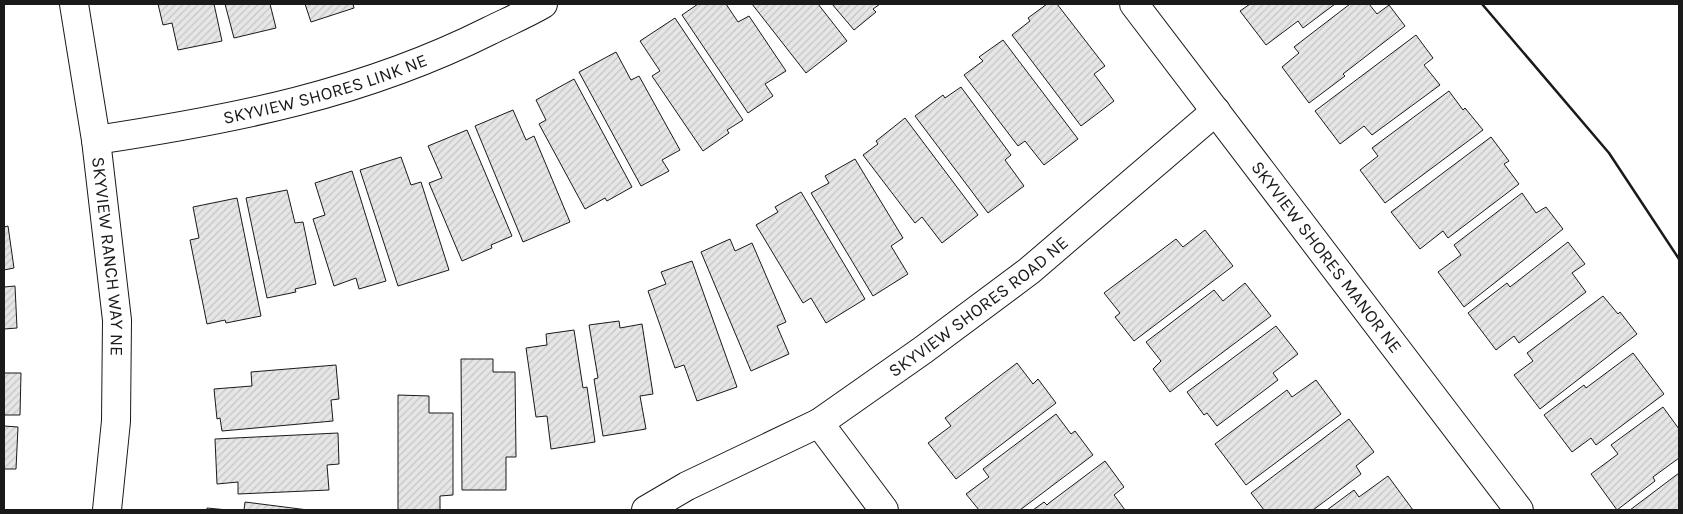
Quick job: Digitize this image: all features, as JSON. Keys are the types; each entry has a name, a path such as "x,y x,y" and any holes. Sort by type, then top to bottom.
{"street":[{"name":"SKYVIEW RANCH WAY NE","path":"74,4 96,140 117,320 116,421 107,510"},
{"name":"SKYVIEW SHORES LINK NE","path":"96,140 185,127 267,111 360,84 443,54 543,4"},
{"name":"SKYVIEW SHORES MANOR NE","path":"1134,4 1519,510"},
{"name":"SKYVIEW SHORES ROAD NE","path":"646,510 687,486 819,423 923,350 1029,271 1216,111"},
{"path":"819,423 884,510"}],"building":[{"path":"158,4 214,4 222,41 178,50 172,23 163,25"},
{"path":"225,4 270,4 276,28 234,38"},
{"path":"305,4 353,4 354,8 311,22"},
{"path":"698,4 726,4 738,22 749,16 786,71 765,84 773,96 748,113 682,15"},
{"path":"752,4 818,4 847,41 806,73"},
{"path":"832,4 880,4 873,9 876,12 854,30"},
{"path":"1047,4 1057,4 1105,66 1094,74 1114,101 1081,126 1012,35 1030,21 1028,18"},
{"path":"1250,4 1335,4 1303,28 1298,21 1266,45 1240,11"},
{"path":"1350,4 1369,4 1377,14 1389,5 1405,26 1309,103 1282,67 1299,53 1294,47"},
{"path":"675,18 743,120 727,130 729,133 703,151 652,76 660,71 640,41"},
{"path":"1416,35 1433,58 1424,65 1440,85 1372,135 1364,126 1340,144 1315,111"},
{"path":"1003,40 1078,139 1044,165 1025,141 1018,146 964,75 983,61 979,57"},
{"path":"616,52 631,80 639,76 680,150 662,160 669,171 641,186 579,72"},
{"path":"574,79 632,187 607,201 605,198 585,209 539,124 546,120 536,100"},
{"path":"961,87 1011,155 1005,160 1024,186 988,213 915,116 943,95 945,98"},
{"path":"1449,91 1463,110 1465,108 1483,130 1385,203 1360,170 1378,156 1372,148"},
{"path":"513,110 526,140 534,136 570,222 523,242 475,126"},
{"path":"905,118 978,215 942,243 922,217 915,223 863,155 878,144 876,141"},
{"path":"467,130 512,236 491,245 492,248 462,261 429,183 442,178 428,146"},
{"path":"1491,137 1509,161 1504,164 1519,184 1448,238 1443,231 1420,249 1391,212"},
{"path":"401,157 411,185 421,182 449,270 398,286 360,170"},
{"path":"855,159 903,238 891,246 908,274 873,296 811,193 829,183 825,176"},
{"path":"352,171 386,281 359,289 356,278 334,286 313,219 325,215 315,183"},
{"path":"287,190 295,223 303,222 316,284 295,289 296,292 267,298 246,198"},
{"path":"801,192 865,299 826,323 811,298 803,303 756,225 778,212 775,207"},
{"path":"1522,193 1536,213 1546,207 1563,229 1464,307 1438,272 1461,255 1454,245"},
{"path":"237,198 261,316 226,323 225,320 207,324 190,240 199,238 193,207"},
{"path":"8,226 14,268 4,270 4,227"},
{"path":"1205,230 1233,266 1134,341 1115,317 1120,313 1104,293 1176,239 1183,247"},
{"path":"730,239 735,251 752,243 786,322 777,326 789,354 751,371 701,252"},
{"path":"1568,242 1585,264 1572,273 1586,292 1519,343 1514,336 1496,350 1468,313 1507,283 1510,287"},
{"path":"692,261 737,387 697,401 684,365 675,368 648,291 666,284 661,272"},
{"path":"1245,283 1271,316 1170,392 1153,369 1161,361 1146,342 1214,290 1223,301"},
{"path":"15,286 17,328 4,329 4,287"},
{"path":"1603,296 1618,314 1620,312 1637,334 1540,409 1514,375 1533,361 1527,353"},
{"path":"619,321 620,328 642,324 653,394 640,396 646,429 603,436 594,379 598,378 589,325"},
{"path":"1276,326 1298,354 1273,373 1278,380 1217,426 1207,413 1204,415 1187,392"},
{"path":"574,330 583,388 587,387 595,442 551,449 547,416 536,417 526,348 547,345 546,334"},
{"path":"1633,353 1664,394 1596,445 1591,438 1572,452 1544,415 1584,385 1586,388"},
{"path":"461,359 493,359 493,372 515,372 516,457 506,457 506,490 462,490"},
{"path":"1017,363 1033,384 1038,379 1056,403 956,479 928,443 951,426 945,418"},
{"path":"336,365 339,399 331,400 333,421 222,431 220,418 217,419 214,389 252,386 251,372"},
{"path":"4,373 21,373 20,415 4,415"},
{"path":"1316,380 1341,414 1246,485 1215,444 1287,390 1292,397"},
{"path":"398,395 429,396 429,413 453,413 453,495 440,496 440,510 398,510"},
{"path":"1663,407 1679,429 1679,458 1653,477 1655,481 1617,510 1591,474 1618,454 1611,445"},
{"path":"1056,414 1071,434 1075,431 1093,455 1020,510 979,510 966,494 989,477 983,469"},
{"path":"1349,419 1374,452 1356,466 1361,474 1313,510 1264,510 1251,493"},
{"path":"4,426 18,427 16,469 4,469"},
{"path":"338,433 339,464 327,465 329,490 238,494 238,482 217,484 215,439"},
{"path":"1105,461 1124,487 1114,495 1125,510 1033,510 1044,502 1047,505"},
{"path":"1679,473 1679,510 1630,510"},
{"path":"1388,476 1413,510 1327,510 1354,490 1359,497"},
{"path":"245,502 308,510 244,510"},
{"path":"207,508 228,510 207,510"}],"wall":[{"path":"1482,4 1609,153 1679,259"}]}
